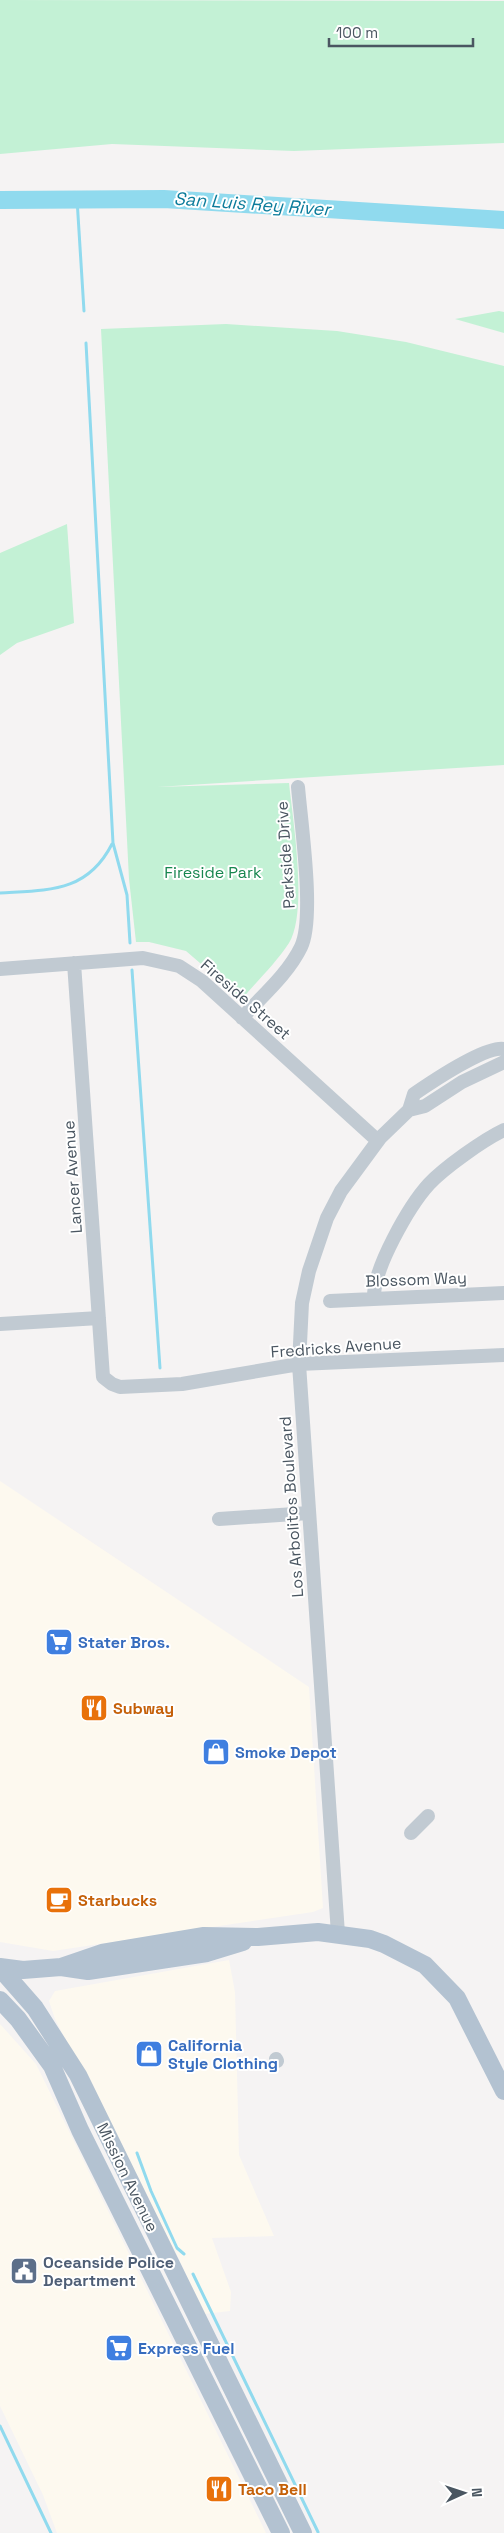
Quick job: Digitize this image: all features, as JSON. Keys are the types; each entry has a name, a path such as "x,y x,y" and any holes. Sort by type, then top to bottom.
{"main road":[{"path":"164,1952 204,1936 258,1937 318,1932 338,1934 384,1944 425,1965 458,1998 504,2091"},
{"path":"61,1967 102,1953 207,1953 258,1937"},
{"path":"0,1967 23,1970 61,1967 88,1971 98,1970 111,1962 161,1949 164,1952"},
{"name":"Mission Avenue","path":"0,1967 35,2008 78,2075 303,2533"},
{"name":"Mission Avenue","path":"0,2000 18,2019 52,2066 80,2130 281,2533"}],"street":[{"name":"Parkside Drive","path":"242,1018 292,961 302,945 308,910 298,787"},
{"name":"Fireside Street","path":"0,969 143,958 179,966 202,981 378,1141"},
{"name":"Lancer Avenue","path":"74,963 103,1377 112,1384"},
{"name":"Los Arbolitos Boulevard","path":"338,1934 299,1364 302,1301 308,1271 326,1218 341,1191 378,1141 409,1110 414,1094 433,1081 486,1053 499,1048 504,1049"},
{"name":"Los Arbolitos Boulevard","path":"409,1110 425,1106 462,1082 504,1062"},
{"path":"374,1298 374,1289 390,1243 429,1184 487,1138 504,1130"},
{"name":"Blossom Way","path":"330,1301 504,1293"},
{"path":"0,1324 99,1318"},
{"name":"Fredricks Avenue","path":"112,1384 120,1387 182,1384 299,1364 504,1355"},
{"path":"220,1519 309,1513"},
{"path":"412,1833 428,1816"}],"shaded area":[{"path":"0,1481 309,1687 323,1908 313,1912 53,1951 0,1942"},
{"path":"229,1960 235,1992 239,2155 274,2236 212,2238 231,2292 230,2311 204,2314 178,2257 55,2019 49,2001 55,1991"},
{"path":"0,2024 36,2064 266,2533 57,2533 43,2495 0,2406"}],"green space":[{"path":"0,0 504,1 504,143 294,151 112,144 0,154"},
{"path":"499,311 504,312 504,333 455,319"},
{"name":"Fireside Park","path":"226,324 337,331 406,342 504,366 504,765 157,787 289,783 298,866 298,910 295,929 284,950 242,999 186,951 149,942 136,942 129,879 101,329"},
{"path":"67,524 74,623 17,643 0,655 0,553"}],"waterway":[{"path":"77,199 84,311"},
{"name":"San Luis Rey River","path":"0,200 164,199 504,220"},
{"path":"86,343 113,843 127,895 130,943"},
{"path":"0,893 34,891 65,886 91,872 102,860 112,844"},
{"path":"132,970 160,1368"},
{"path":"137,2153 151,2191 177,2248 184,2254"},
{"path":"193,2274 318,2532"},
{"path":"0,2426 51,2533"}],"place":[{"name":"Stater Bros.","path":"59,1642"},
{"name":"Subway","path":"94,1708"},
{"name":"Smoke Depot","path":"216,1752"},
{"name":"Starbucks","path":"59,1900"},
{"name":"California Style Clothing","path":"149,2054"},
{"name":"Oceanside Police Department","path":"24,2271"},
{"name":"Express Fuel","path":"119,2348"},
{"name":"Taco Bell","path":"219,2489"}]}
